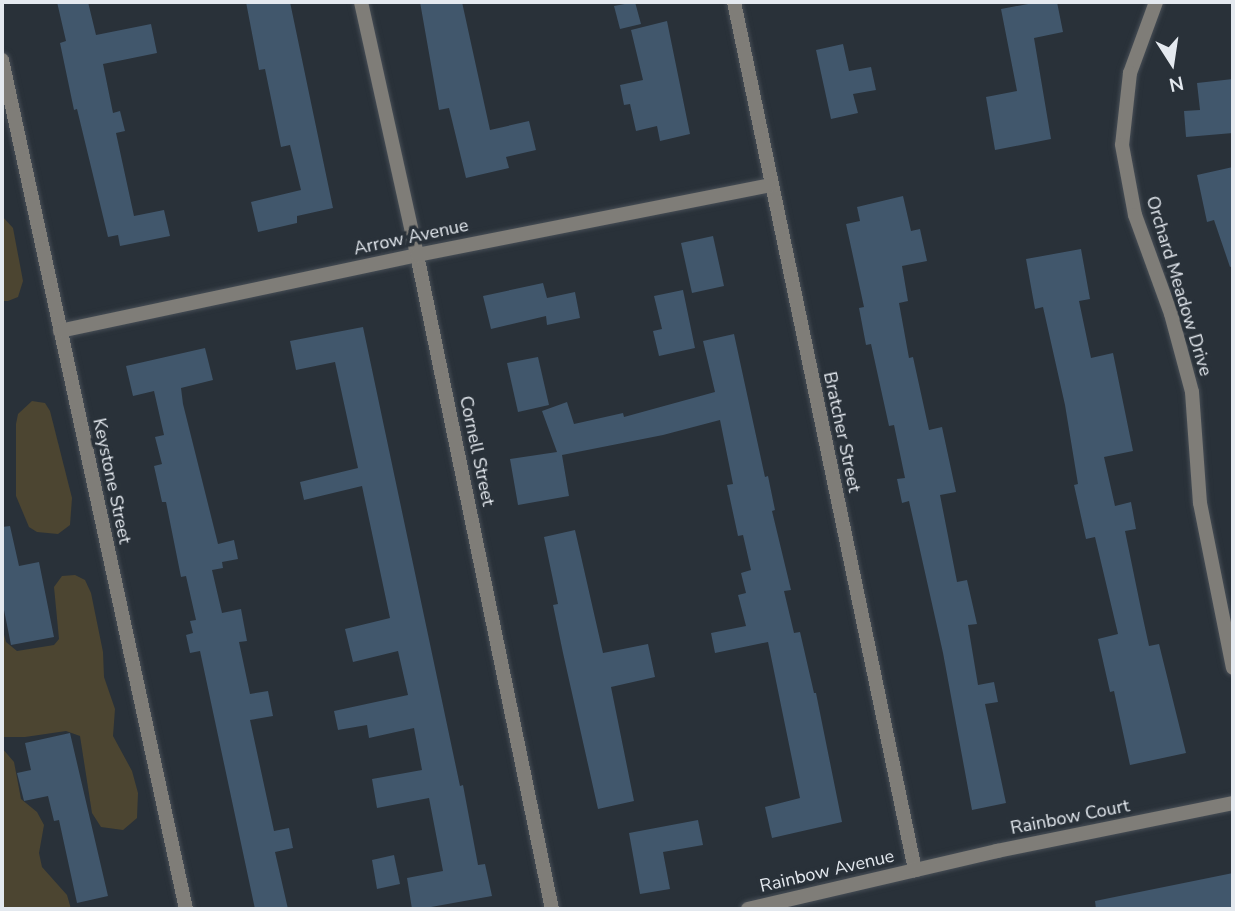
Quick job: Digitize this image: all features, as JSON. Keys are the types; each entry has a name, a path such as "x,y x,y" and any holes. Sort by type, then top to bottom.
{"street":[{"name":"Cornell Street","path":"361,2 417,254 552,909"},
{"name":"Bratcher Street","path":"734,2 915,870"},
{"name":"Orchard Meadow Drive","path":"1156,2 1130,73 1122,145 1135,215 1171,314 1192,391 1200,503 1233,668"},
{"name":"Keystone Street","path":"2,60 186,909"},
{"name":"Arrow Avenue","path":"60,331 417,254 771,185"},
{"name":"Rainbow Court","path":"915,870 1233,803"},
{"name":"Rainbow Avenue","path":"748,909 915,870"}],"shaded area":[{"path":"2,216 13,228 23,281 18,297 8,301 2,301"},
{"path":"32,401 45,403 50,411 72,498 70,525 58,534 37,532 29,527 16,496 16,424 18,414"},
{"path":"75,575 85,580 91,593 103,652 104,677 115,709 113,736 132,771 138,793 137,818 123,830 101,827 92,813 80,736 66,731 25,737 2,737 2,627 6,642 17,651 54,645 59,639 54,587 62,576"},
{"path":"2,748 14,762 21,799 37,812 44,825 39,853 42,867 67,895 71,909 2,909"}],"building":[{"path":"57,2 88,2 96,35 151,24 157,53 103,64 113,113 120,111 125,131 116,133 134,216 164,210 170,236 120,246 118,235 108,237 77,109 74,110 60,43 66,41"},
{"path":"246,2 290,2 333,208 297,216 297,223 258,232 251,202 301,190 290,145 281,147 265,69 259,70"},
{"path":"420,2 462,2 490,130 529,121 536,150 506,157 509,168 466,178 449,108 439,110"},
{"path":"635,2 641,24 620,29 614,6"},
{"path":"1039,2 1057,2 1063,32 1034,38 1051,139 995,150 986,97 1017,91 1001,9"},
{"path":"667,21 690,134 660,141 657,126 636,131 630,104 624,105 620,85 643,80 631,30"},
{"path":"843,44 849,71 871,67 876,90 853,94 858,113 831,119 816,50"},
{"path":"1233,79 1233,133 1186,137 1184,111 1200,110 1197,83"},
{"path":"1233,167 1233,266 1230,267 1214,220 1207,222 1197,175"},
{"path":"903,196 911,231 920,229 927,261 902,266 908,301 899,303 909,358 913,357 929,430 942,427 956,492 940,495 957,582 967,580 977,624 968,625 978,685 994,682 998,702 985,704 1006,803 972,810 943,653 909,501 902,503 897,479 905,478 894,425 889,426 871,344 866,345 859,308 864,307 846,224 860,221 857,207"},
{"path":"713,236 724,286 692,293 681,243"},
{"path":"1081,249 1090,299 1079,301 1091,358 1113,353 1133,451 1104,457 1115,506 1131,502 1136,529 1125,531 1149,646 1159,644 1186,753 1130,765 1114,691 1110,692 1098,639 1118,634 1095,537 1086,539 1074,485 1078,484 1065,405 1043,307 1035,309 1026,259"},
{"path":"543,283 547,298 575,292 580,318 547,325 546,316 491,329 483,296"},
{"path":"683,290 695,348 659,356 653,331 662,329 654,296"},
{"path":"363,327 460,786 463,785 478,865 485,864 492,896 420,909 412,909 407,878 443,871 429,798 377,808 372,779 422,770 414,728 369,738 367,725 338,730 334,711 408,695 398,651 353,662 345,629 390,618 362,486 304,500 300,482 358,468 335,362 296,370 290,341"},
{"path":"734,334 765,477 768,476 775,510 772,511 791,590 784,591 794,633 800,632 816,693 842,822 772,838 765,807 800,798 768,642 715,653 711,633 746,626 738,595 746,593 741,573 751,570 743,535 738,536 727,485 733,484 720,420 663,435 562,455 569,496 518,505 510,459 557,452 542,411 567,402 574,424 623,413 624,417 715,392 703,341"},
{"path":"205,348 213,380 181,388 183,404 218,544 234,540 238,559 222,562 223,568 212,570 222,613 241,609 247,641 239,642 250,694 268,691 273,716 250,720 274,831 289,828 293,848 275,852 288,909 255,909 200,651 190,653 186,635 193,633 190,621 196,620 186,576 181,577 166,502 162,502 154,466 162,464 155,437 164,435 154,391 133,396 126,366"},
{"path":"538,357 549,405 518,412 507,363"},
{"path":"10,526 19,566 39,562 54,637 11,645 2,600 2,527"},
{"path":"575,530 603,653 648,644 655,677 611,687 634,801 598,809 553,605 558,604 544,537"},
{"path":"70,733 108,896 77,903 59,820 54,821 48,796 24,801 17,773 31,770 25,743"},
{"path":"698,820 703,845 663,852 670,889 640,894 629,833"},
{"path":"394,855 400,884 377,889 372,860"},
{"path":"1233,873 1233,909 1096,909 1095,901"}]}
